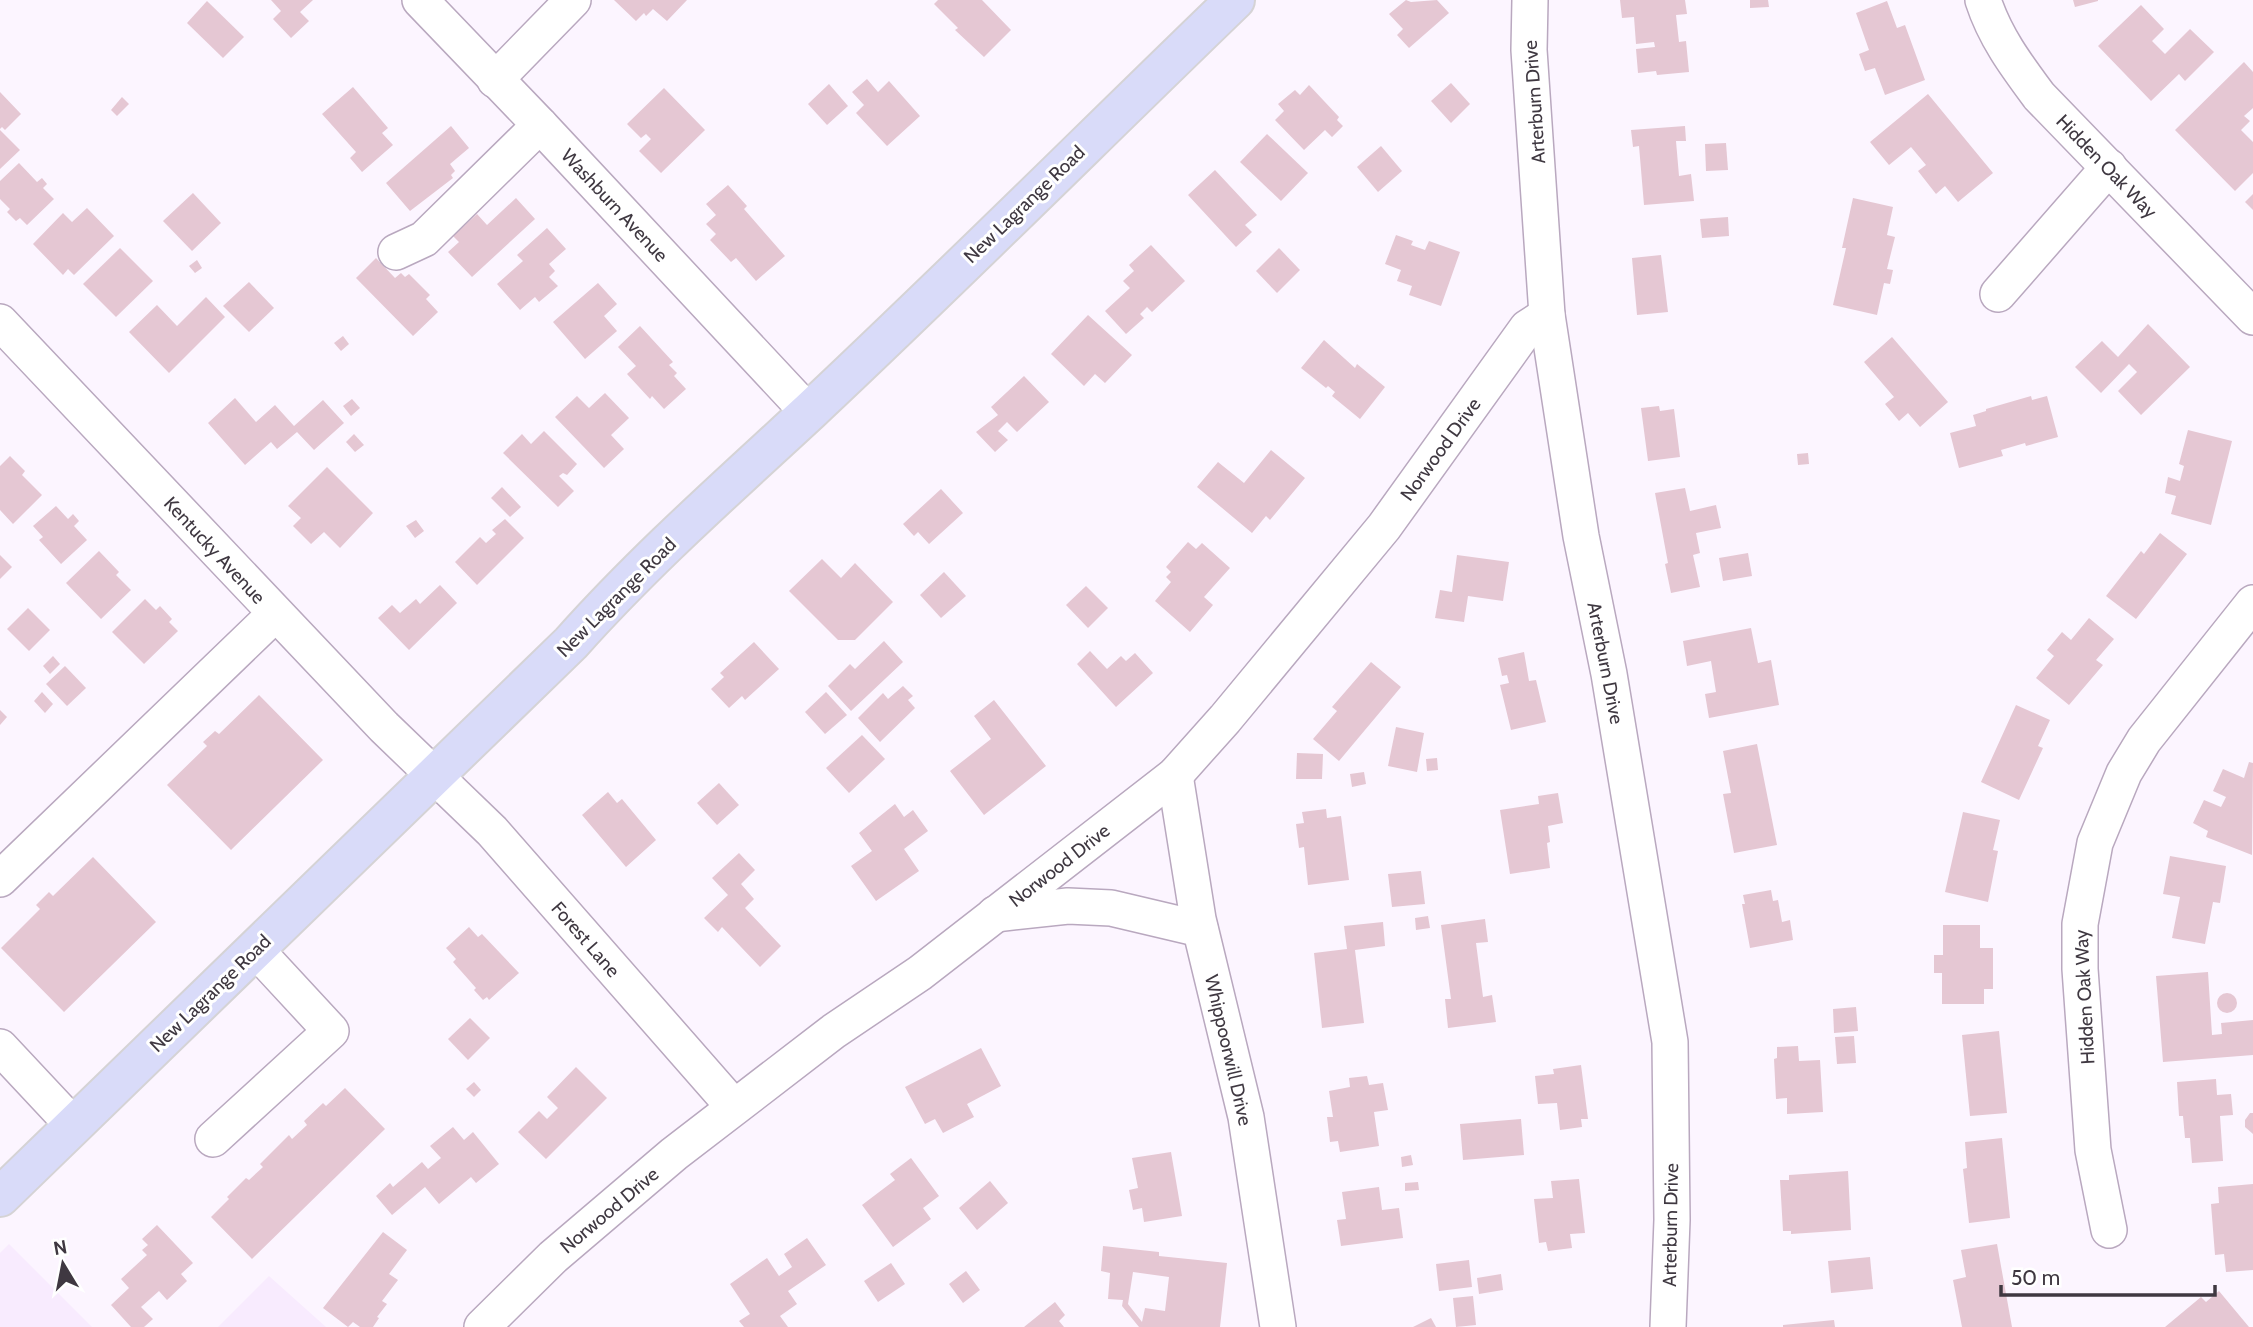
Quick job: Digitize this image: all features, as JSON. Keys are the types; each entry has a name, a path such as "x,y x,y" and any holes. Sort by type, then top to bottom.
{"main road":[{"name":"New Lagrange Road","path":"0,1197 571,643 602,608 769,446 808,412 1235,0"}],"street":[{"name":"Washburn Avenue","path":"420,0 808,412"},
{"path":"495,80 573,0"},
{"name":"Arterburn Drive","path":"1530,0 1529,50 1547,315 1581,536 1609,674 1670,1042 1672,1220 1668,1327"},
{"name":"Hidden Oak Way","path":"1983,0 1994,30 2039,96 2253,317"},
{"path":"396,252 424,239 540,125"},
{"path":"1998,294 2109,167"},
{"name":"Norwood Drive","path":"482,1327 526,1282 591,1223 734,1107 834,1031 920,973 1175,775 1225,719 1384,527 1527,328 1547,315"},
{"name":"Kentucky Avenue","path":"0,322 275,614 434,775"},
{"name":"Hidden Oak Way","path":"2109,1230 2093,1150 2080,969 2080,924 2095,843 2124,773 2144,740 2253,603"},
{"path":"0,879 275,614"},
{"name":"Forest Lane","path":"434,775 492,831 734,1107"},
{"name":"Whippoorwill Drive","path":"1175,775 1200,929 1246,1117 1278,1327"},
{"path":"995,914 1068,906 1111,908 1200,929"},
{"path":"213,1139 331,1031 255,949"},
{"path":"0,1047 74,1126"}],"shaded area":[{"path":"9,1244 92,1327 0,1327 0,1253"},
{"path":"269,1276 326,1327 218,1327"}],"building":[{"path":"271,0 313,0 300,12 309,21 291,38 273,19 281,11"},
{"path":"614,0 687,0 667,21 653,9 636,21"},
{"path":"938,0 982,0 1011,30 984,57 955,30 958,28 934,4"},
{"path":"1406,0 1437,0 1449,13 1409,48 1397,35 1403,29 1389,14"},
{"path":"1620,0 1685,0 1687,14 1676,15 1679,42 1686,41 1689,72 1657,75 1656,71 1638,73 1636,49 1655,47 1654,42 1636,44 1634,17 1622,18"},
{"path":"1750,0 1768,0 1769,7 1750,8"},
{"path":"2073,0 2098,0 2098,1 2075,7"},
{"path":"207,1 244,37 223,58 187,23"},
{"path":"1887,1 1897,28 1905,25 1925,80 1885,95 1875,68 1865,71 1859,54 1869,50 1856,13"},
{"path":"2141,5 2164,29 2152,41 2165,54 2190,29 2214,52 2185,81 2179,74 2151,101 2098,46"},
{"path":"2244,62 2253,72 2253,108 2244,116 2250,121 2241,130 2253,142 2253,173 2235,191 2175,130"},
{"path":"867,79 878,92 889,81 920,116 887,146 856,113 864,105 852,92"},
{"path":"1451,83 1470,104 1451,123 1431,101"},
{"path":"829,84 848,106 827,125 808,104"},
{"path":"1309,85 1339,117 1337,120 1343,126 1332,137 1325,130 1304,150 1275,120 1284,111 1278,104 1295,90 1300,95"},
{"path":"353,87 388,128 382,133 393,145 362,172 350,158 356,152 322,114"},
{"path":"664,88 705,130 661,173 639,151 651,139 646,134 641,138 627,124"},
{"path":"0,92 21,114 5,130 2,127 0,129"},
{"path":"1928,94 1993,173 1958,202 1945,186 1936,194 1918,171 1926,165 1911,147 1889,165 1870,142"},
{"path":"122,97 129,104 117,116 111,110"},
{"path":"451,126 469,148 450,164 455,171 451,175 453,178 410,211 386,183"},
{"path":"1685,126 1686,141 1676,141 1679,176 1691,174 1694,201 1644,205 1639,146 1633,147 1631,130"},
{"path":"0,130 20,150 0,169"},
{"path":"1267,134 1308,173 1281,201 1240,162"},
{"path":"1726,143 1728,170 1706,171 1705,144"},
{"path":"1381,146 1402,171 1378,192 1357,167"},
{"path":"19,163 37,182 42,178 47,184 43,188 54,199 27,225 20,218 16,221 7,212 10,209 0,199 0,181"},
{"path":"1215,170 1257,215 1245,225 1252,232 1236,247 1188,195"},
{"path":"728,185 747,206 744,209 785,256 756,281 736,258 731,262 710,240 716,234 706,224 716,215 706,204"},
{"path":"193,193 221,223 192,251 163,221"},
{"path":"2253,194 2253,210 2245,202"},
{"path":"516,198 535,219 472,277 448,252 459,242 453,236 477,214 487,225"},
{"path":"1853,198 1893,207 1887,235 1895,237 1887,269 1893,270 1890,284 1884,283 1877,315 1833,305 1846,248 1842,248"},
{"path":"87,208 114,236 74,275 68,269 63,275 33,244 63,213 72,222"},
{"path":"1728,217 1729,236 1702,238 1700,219"},
{"path":"547,228 566,249 549,264 555,271 549,277 558,286 539,302 535,297 520,310 497,284 523,261 517,255"},
{"path":"1396,235 1413,241 1411,245 1425,250 1429,241 1460,252 1441,306 1409,295 1412,286 1397,281 1401,270 1385,264"},
{"path":"1151,245 1185,281 1152,312 1147,307 1140,314 1144,318 1126,334 1105,311 1130,288 1123,281 1134,271 1129,265"},
{"path":"120,248 153,281 116,317 83,284"},
{"path":"1279,248 1300,270 1277,293 1256,271"},
{"path":"1661,255 1668,312 1637,315 1632,258"},
{"path":"376,258 395,278 401,273 405,277 409,274 430,295 426,299 438,312 413,336 356,278"},
{"path":"197,260 202,268 195,273 189,266"},
{"path":"249,282 274,308 249,332 223,306"},
{"path":"598,283 617,304 604,316 617,331 585,359 553,322"},
{"path":"206,297 225,317 169,373 129,332 157,305 177,326"},
{"path":"1088,315 1132,355 1105,383 1095,374 1084,386 1051,354"},
{"path":"2148,324 2190,367 2141,415 2118,391 2137,372 2129,364 2101,393 2075,367 2102,341 2118,357"},
{"path":"640,326 673,362 669,365 677,373 674,376 686,389 664,409 652,396 650,399 627,374 636,366 618,347"},
{"path":"343,336 349,344 341,351 334,343"},
{"path":"1892,337 1948,402 1920,427 1908,413 1899,421 1885,404 1894,397 1864,362"},
{"path":"1324,340 1355,368 1357,364 1385,387 1360,419 1332,396 1335,392 1301,368"},
{"path":"1024,376 1049,402 1017,432 1007,422 998,431 1008,440 995,452 976,432 998,415 991,407"},
{"path":"605,393 629,418 611,435 624,449 604,468 555,417 577,396 589,408"},
{"path":"2031,396 2032,400 2047,396 2058,437 2001,450 2003,456 1959,468 1950,433 1976,426 1973,415 1986,409"},
{"path":"235,398 256,422 275,405 294,426 323,400 344,423 314,450 297,432 277,449 271,442 245,465 208,423"},
{"path":"352,399 360,408 351,416 343,406"},
{"path":"1659,406 1660,411 1674,409 1680,457 1648,461 1641,408"},
{"path":"2188,430 2232,441 2211,525 2171,514 2176,496 2165,493 2168,477 2180,481 2184,466 2179,464"},
{"path":"544,431 577,464 567,475 563,473 559,476 574,491 558,507 503,453 522,434 531,444"},
{"path":"354,434 364,445 355,452 346,442"},
{"path":"1271,450 1305,478 1270,520 1266,516 1252,533 1197,487 1218,462 1244,483"},
{"path":"1808,453 1809,464 1798,465 1797,454"},
{"path":"10,456 25,471 22,475 42,495 13,524 0,510 0,466"},
{"path":"327,467 373,513 340,548 324,532 311,544 293,526 301,518 288,506"},
{"path":"502,487 521,507 510,517 491,498"},
{"path":"1685,488 1690,511 1716,505 1721,528 1696,533 1700,553 1693,555 1700,587 1671,593 1655,493"},
{"path":"941,489 963,513 929,544 918,532 914,536 903,524"},
{"path":"56,506 68,519 73,514 79,521 74,526 87,540 61,564 39,540 43,537 33,526"},
{"path":"505,519 524,538 477,585 455,562 480,537 486,543 496,534 492,530"},
{"path":"416,520 424,531 415,538 406,526"},
{"path":"2160,533 2187,554 2136,619 2106,596 2141,551 2144,554"},
{"path":"1188,542 1196,549 1202,543 1230,568 1204,597 1213,605 1190,632 1155,601 1171,582 1166,577 1171,572 1166,567"},
{"path":"99,551 119,572 116,575 131,590 101,619 66,583"},
{"path":"1748,553 1752,576 1723,581 1719,558"},
{"path":"0,555 12,567 0,579"},
{"path":"1457,555 1509,562 1503,601 1468,596 1464,622 1435,618 1440,590 1452,592"},
{"path":"822,559 841,578 855,563 893,602 855,640 838,640 789,591"},
{"path":"944,572 966,596 941,618 920,595"},
{"path":"440,585 457,603 409,650 378,618 392,605 400,613 416,599 420,604"},
{"path":"1086,586 1108,608 1088,628 1066,605"},
{"path":"145,599 156,610 160,606 172,619 169,622 178,631 144,664 112,632"},
{"path":"28,608 50,630 29,651 7,629"},
{"path":"2089,618 2114,639 2096,660 2103,665 2069,705 2036,678 2054,656 2047,650 2062,632 2071,640"},
{"path":"1751,628 1758,663 1771,660 1779,705 1709,718 1705,694 1716,692 1711,661 1687,666 1683,641"},
{"path":"884,641 903,662 851,711 828,686 850,664 855,669"},
{"path":"754,642 779,669 745,700 742,696 729,708 711,689 724,677 720,673"},
{"path":"1090,651 1107,669 1121,656 1126,661 1135,653 1153,673 1116,707 1077,664"},
{"path":"1524,652 1529,681 1536,680 1546,722 1511,730 1500,685 1509,683 1507,675 1502,676 1498,658"},
{"path":"53,656 60,664 50,674 43,666"},
{"path":"1371,662 1401,687 1339,761 1313,739 1337,711 1332,707"},
{"path":"65,666 86,688 67,706 46,684"},
{"path":"903,686 913,696 908,700 915,708 880,742 858,718 883,693 888,699"},
{"path":"42,692 53,704 45,713 34,701"},
{"path":"826,692 847,715 825,734 805,712"},
{"path":"259,695 323,760 231,850 167,785 207,746 203,742 215,731 219,734"},
{"path":"994,700 1046,766 984,815 950,771 991,739 974,716"},
{"path":"2016,705 2050,720 2038,746 2043,748 2019,800 1981,782"},
{"path":"0,710 7,717 0,725"},
{"path":"1396,727 1424,733 1417,772 1388,766"},
{"path":"862,735 885,759 849,793 826,768"},
{"path":"1757,744 1777,845 1734,853 1723,794 1731,793 1723,751"},
{"path":"1297,753 1323,754 1322,779 1296,779"},
{"path":"1437,758 1438,770 1427,771 1426,759"},
{"path":"2249,762 2253,763 2252,855 2206,837 2208,831 2193,823 2204,800 2221,807 2226,797 2213,791 2223,769 2244,778"},
{"path":"1364,772 1366,784 1352,787 1350,774"},
{"path":"719,783 739,805 717,825 697,803"},
{"path":"608,792 617,803 622,799 656,840 626,867 582,815"},
{"path":"1558,793 1563,823 1548,826 1550,868 1510,874 1500,810 1539,804 1538,796"},
{"path":"895,804 904,817 913,810 928,831 904,849 919,871 876,901 851,866 872,851 859,833"},
{"path":"1326,809 1327,818 1341,816 1349,880 1308,885 1304,847 1299,848 1296,824 1304,823 1302,812"},
{"path":"1963,812 2000,820 1993,850 1998,851 1988,902 1945,892"},
{"path":"739,853 755,870 741,884 754,899 745,908 781,946 760,967 722,927 718,932 704,918 728,895 712,878"},
{"path":"2170,856 2226,866 2220,903 2213,902 2205,944 2172,938 2180,897 2163,894"},
{"path":"93,857 156,922 64,1012 1,948 40,909 36,905 49,892 53,896"},
{"path":"1421,871 1425,904 1392,907 1388,874"},
{"path":"1771,890 1773,901 1778,900 1782,922 1790,920 1793,940 1750,948 1742,904 1745,904 1743,895"},
{"path":"1428,916 1430,928 1416,930 1415,918"},
{"path":"1485,919 1488,942 1476,943 1483,997 1492,995 1496,1022 1448,1028 1445,999 1451,999 1441,925"},
{"path":"1383,922 1385,946 1355,950 1364,1023 1322,1028 1314,953 1347,949 1344,926"},
{"path":"1943,925 1980,925 1980,948 1993,948 1993,989 1984,989 1984,1004 1942,1004 1942,973 1934,973 1934,955 1943,955"},
{"path":"469,927 478,937 482,934 519,973 489,1000 487,997 483,1000 474,990 476,988 453,962 456,959 446,948"},
{"path":"2208,972 2212,1035 2222,1034 2221,1023 2253,1020 2253,1055 2163,1062 2156,976"},
{"path":"2227,993 2234,996 2237,1003 2234,1010 2227,1013 2220,1010 2217,1003 2220,996"},
{"path":"1856,1007 1858,1031 1834,1033 1833,1009"},
{"path":"470,1018 490,1038 468,1060 448,1039"},
{"path":"1999,1031 2007,1113 1970,1116 1962,1035"},
{"path":"1854,1036 1856,1063 1837,1064 1835,1037"},
{"path":"1798,1046 1799,1061 1820,1060 1823,1112 1787,1114 1787,1098 1776,1099 1774,1059 1777,1058 1777,1047"},
{"path":"981,1048 1001,1086 967,1104 974,1117 943,1133 935,1119 925,1124 905,1087"},
{"path":"1581,1065 1588,1119 1581,1119 1582,1127 1560,1130 1557,1103 1538,1104 1535,1076 1554,1074 1553,1069"},
{"path":"576,1067 607,1098 546,1159 518,1132 539,1111 547,1119 558,1108 547,1097"},
{"path":"1367,1076 1369,1085 1383,1083 1388,1110 1374,1112 1379,1146 1340,1152 1338,1141 1330,1142 1327,1117 1333,1117 1329,1091 1350,1087 1349,1078"},
{"path":"2216,1079 2217,1095 2231,1094 2233,1115 2220,1116 2223,1161 2192,1163 2190,1138 2185,1138 2183,1116 2179,1116 2177,1082"},
{"path":"474,1082 481,1090 474,1097 466,1089"},
{"path":"345,1088 385,1129 252,1259 211,1217 246,1178 249,1180 263,1167 260,1164 289,1135 292,1139 307,1125 304,1121 323,1103 326,1106"},
{"path":"2253,1113 2253,1134 2245,1127 2245,1120"},
{"path":"1521,1119 1524,1155 1463,1160 1460,1124"},
{"path":"453,1127 464,1140 473,1132 499,1164 476,1183 471,1177 439,1204 425,1187 392,1215 376,1196 390,1183 393,1187 422,1162 428,1169 441,1158 430,1146"},
{"path":"2002,1138 2010,1218 1969,1223 1963,1169 1967,1168 1965,1142"},
{"path":"1171,1152 1182,1216 1144,1222 1142,1208 1133,1210 1129,1190 1138,1188 1132,1158"},
{"path":"1411,1155 1413,1165 1402,1167 1401,1157"},
{"path":"911,1158 939,1196 923,1208 931,1219 893,1247 862,1205 895,1180 890,1174"},
{"path":"1848,1171 1851,1230 1791,1234 1791,1231 1783,1231 1780,1180 1789,1180 1789,1175"},
{"path":"1579,1179 1585,1233 1570,1234 1572,1248 1548,1251 1546,1242 1539,1243 1534,1199 1553,1198 1551,1181"},
{"path":"990,1181 1008,1203 977,1230 959,1208"},
{"path":"1418,1182 1419,1190 1405,1191 1405,1183"},
{"path":"2253,1184 2253,1270 2226,1272 2224,1254 2215,1255 2211,1204 2219,1203 2218,1187"},
{"path":"1379,1187 1382,1210 1399,1208 1403,1238 1341,1246 1337,1220 1346,1219 1342,1192"},
{"path":"157,1225 193,1263 181,1274 187,1281 167,1300 159,1291 141,1307 153,1319 144,1327 131,1327 111,1305 129,1288 121,1279 147,1255 142,1250 148,1245 142,1239"},
{"path":"383,1232 407,1250 389,1274 398,1280 382,1301 387,1304 373,1327 360,1327 353,1322 348,1327 323,1308"},
{"path":"807,1238 826,1265 788,1291 797,1304 780,1316 788,1327 744,1327 739,1321 750,1314 730,1284 767,1258 779,1276 792,1267 784,1254"},
{"path":"1997,1244 2012,1327 1962,1327 1953,1280 1966,1277 1961,1250"},
{"path":"1103,1246 1159,1252 1159,1256 1227,1263 1220,1327 1139,1327 1122,1306 1123,1300 1108,1299 1110,1273 1101,1271","holes":["1133,1272 1169,1277 1165,1311 1145,1308 1142,1322 1128,1304"]},
{"path":"1870,1257 1873,1289 1831,1293 1828,1261"},
{"path":"1469,1260 1472,1287 1439,1291 1436,1264"},
{"path":"891,1263 905,1284 878,1302 864,1281"},
{"path":"966,1271 980,1290 963,1303 949,1284"},
{"path":"1501,1274 1503,1290 1479,1294 1477,1278"},
{"path":"2219,1291 2249,1327 2165,1327 2201,1297 2206,1302"},
{"path":"1473,1296 1476,1325 1456,1327 1453,1298"},
{"path":"1055,1302 1065,1315 1059,1321 1064,1327 1024,1327"},
{"path":"1431,1318 1436,1327 1413,1327"},
{"path":"1834,1320 1835,1327 1783,1327 1783,1325"}]}
